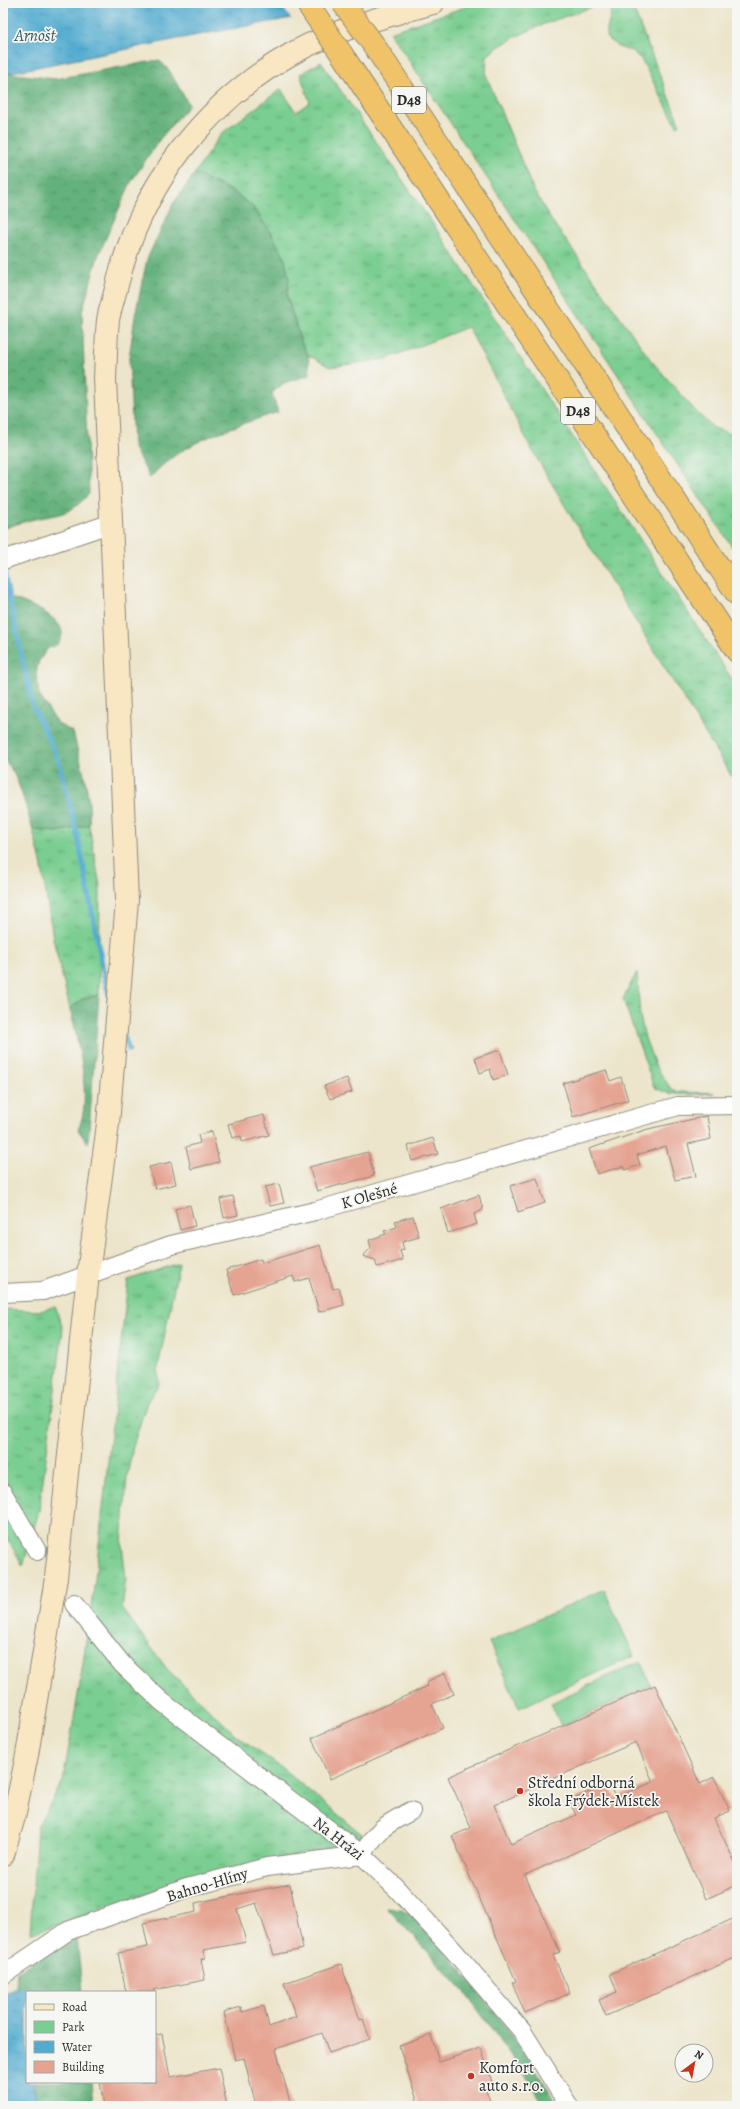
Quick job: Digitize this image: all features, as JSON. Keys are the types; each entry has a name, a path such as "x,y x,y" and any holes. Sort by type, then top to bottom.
{"highway":[{"name":"D48","path":"307,3 737,651"},
{"name":"D48","path":"343,3 373,44 737,594"}],"street":[{"path":"3,1855 14,1817 27,1756 56,1578 88,1274 108,1124 127,901 105,378 108,320 123,259 144,209 166,169 187,140 220,105 253,78 294,52 342,31 432,3"},
{"path":"8,559 112,523"},
{"name":"K Olešné","path":"3,1293 43,1290 171,1244 315,1211 678,1106 737,1105"},
{"path":"3,1492 37,1551"},
{"name":"Na Hrázi","path":"74,1604 122,1664 161,1701 362,1855 396,1888 454,1951 522,2031 569,2106"},
{"path":"362,1855 373,1837 384,1825 411,1811"},
{"name":"Bahno-Hlíny","path":"3,1975 68,1931 187,1888 267,1867 362,1855"}],"green space":[{"path":"477,3 631,3 680,125 677,126 641,59 632,51 618,47 607,38 607,29 611,13 607,6 601,4 557,19 511,39 498,47 487,56 486,75 533,189 550,218 650,359 698,414 714,428 734,435 737,441 737,554 390,32"},
{"path":"159,60 169,70 189,105 160,139 131,182 98,256 82,312 89,494 74,508 60,514 24,522 3,529 3,70 8,73 55,79"},
{"path":"321,62 433,224 737,687 737,785 574,521 532,450 468,327 386,359 330,367 308,355 301,342 287,296 289,279 284,256 270,231 251,205 233,192 195,173 221,134 281,89 296,112 310,102 300,74"},
{"path":"195,173 233,192 251,205 270,231 284,256 289,279 287,296 301,342 308,355 310,375 284,383 272,393 278,412 226,430 193,445 177,454 150,478 133,446 129,358 135,316 147,259 173,204"},
{"path":"3,596 39,609 56,621 61,627 62,634 59,642 48,648 39,661 36,673 39,695 58,724 73,732 87,790 89,802 89,825 57,832 33,830 18,782 9,765 3,759"},
{"path":"89,825 100,886 99,995 82,999 70,1009 53,938 41,862 33,830 57,832"},
{"path":"637,972 640,1016 645,1038 655,1065 671,1089 679,1092 714,1093 675,1094 668,1093 654,1087 623,999"},
{"path":"99,995 88,1143 78,1130 84,1102 83,1070 70,1009 82,999"},
{"path":"179,1263 158,1368 159,1384 147,1402 133,1446 127,1477 122,1544 126,1579 122,1608 167,1669 236,1735 283,1769 364,1836 320,1850 186,1880 30,1934 37,1827 63,1781 80,1683 95,1580 128,1280"},
{"path":"55,1306 63,1329 39,1511 23,1566 3,1531 3,1309 41,1311"},
{"path":"604,1589 634,1656 519,1708 489,1642"},
{"path":"640,1661 651,1685 561,1726 551,1703"},
{"path":"387,1908 402,1909 414,1916 434,1939 491,2007 509,2031 543,2080 558,2106 545,2106 530,2082 465,1992"},
{"path":"77,1937 82,1991 42,1991 16,1988 17,1971"},
{"path":"33,2083 91,2083 93,2106 37,2106"}],"water":[{"name":"Arnošt","path":"3,3 376,3 198,35 8,73 3,70"},
{"path":"16,1988 51,1991 26,1991 26,2083 33,2083 37,2106 3,2106 3,1994"}],"pier":[{"path":"280,3 370,3 372,6 292,20"}],"building":[{"path":"500,1050 508,1075 493,1080 490,1069 480,1073 475,1058"},
{"path":"606,1070 610,1081 621,1077 628,1100 573,1117 563,1083"},
{"path":"347,1078 352,1092 330,1099 324,1086"},
{"path":"264,1115 269,1135 242,1142 241,1136 232,1138 228,1124"},
{"path":"707,1116 711,1139 688,1144 696,1176 675,1180 666,1146 637,1155 640,1165 625,1170 624,1166 597,1174 589,1149 648,1129"},
{"path":"212,1131 219,1162 191,1169 186,1147 200,1143 198,1135"},
{"path":"433,1138 438,1154 412,1161 408,1146"},
{"path":"368,1152 374,1176 317,1191 309,1167"},
{"path":"171,1162 176,1184 155,1189 149,1167"},
{"path":"537,1178 545,1203 518,1212 510,1186"},
{"path":"279,1184 284,1203 270,1206 265,1187"},
{"path":"479,1195 483,1210 474,1214 477,1224 448,1233 441,1209"},
{"path":"233,1196 238,1215 224,1218 220,1199"},
{"path":"190,1205 195,1226 180,1230 175,1209"},
{"path":"413,1216 419,1237 402,1242 404,1250 400,1251 403,1260 377,1267 375,1260 363,1256 371,1248 369,1240 386,1234 384,1231 397,1227 395,1221"},
{"path":"320,1245 333,1289 339,1288 344,1305 319,1312 309,1278 295,1282 293,1276 234,1295 226,1270 261,1259 262,1263"},
{"path":"445,1673 454,1694 432,1704 443,1728 330,1779 312,1738 428,1686 426,1682"},
{"path":"655,1685 700,1784 714,1777 730,1811 714,1818 737,1867 737,1885 706,1899 666,1811 525,1875 560,1952 553,1955 570,1993 525,2013 512,1983 516,1981 452,1836 471,1828 448,1777","holes":["636,1742 653,1782 615,1798 609,1783 569,1801 576,1815 511,1844 494,1805"]},
{"path":"290,1884 303,1949 274,1955 256,1903 237,1909 246,1942 204,1950 205,1958 201,1959 205,1980 154,1991 126,1991 118,1953 148,1947 143,1923 196,1912 195,1903"},
{"path":"737,1917 737,1957 606,2016 599,2000 617,1992 610,1974"},
{"path":"341,1964 360,2020 363,2019 370,2039 329,2053 322,2033 276,2049 291,2106 256,2106 244,2058 235,2060 224,2012 241,2007 242,2012 264,2006 269,2027 296,2017 284,1983"},
{"path":"162,2034 170,2077 219,2068 227,2106 104,2106 100,2083 156,2083 156,2035"},
{"path":"431,2035 439,2062 481,2048 492,2082 484,2085 492,2106 419,2106 399,2046"}],"waterway":[{"path":"3,198 5,204 3,294"},
{"path":"3,562 6,583 33,707 58,758 78,837 106,985 110,998"},
{"path":"124,1035 129,1050"}],"place":[{"name":"Střední odborná škola Frýdek-Místek","path":"520,1791"},
{"name":"Komfort auto s.r.o.","path":"471,2076"}]}
